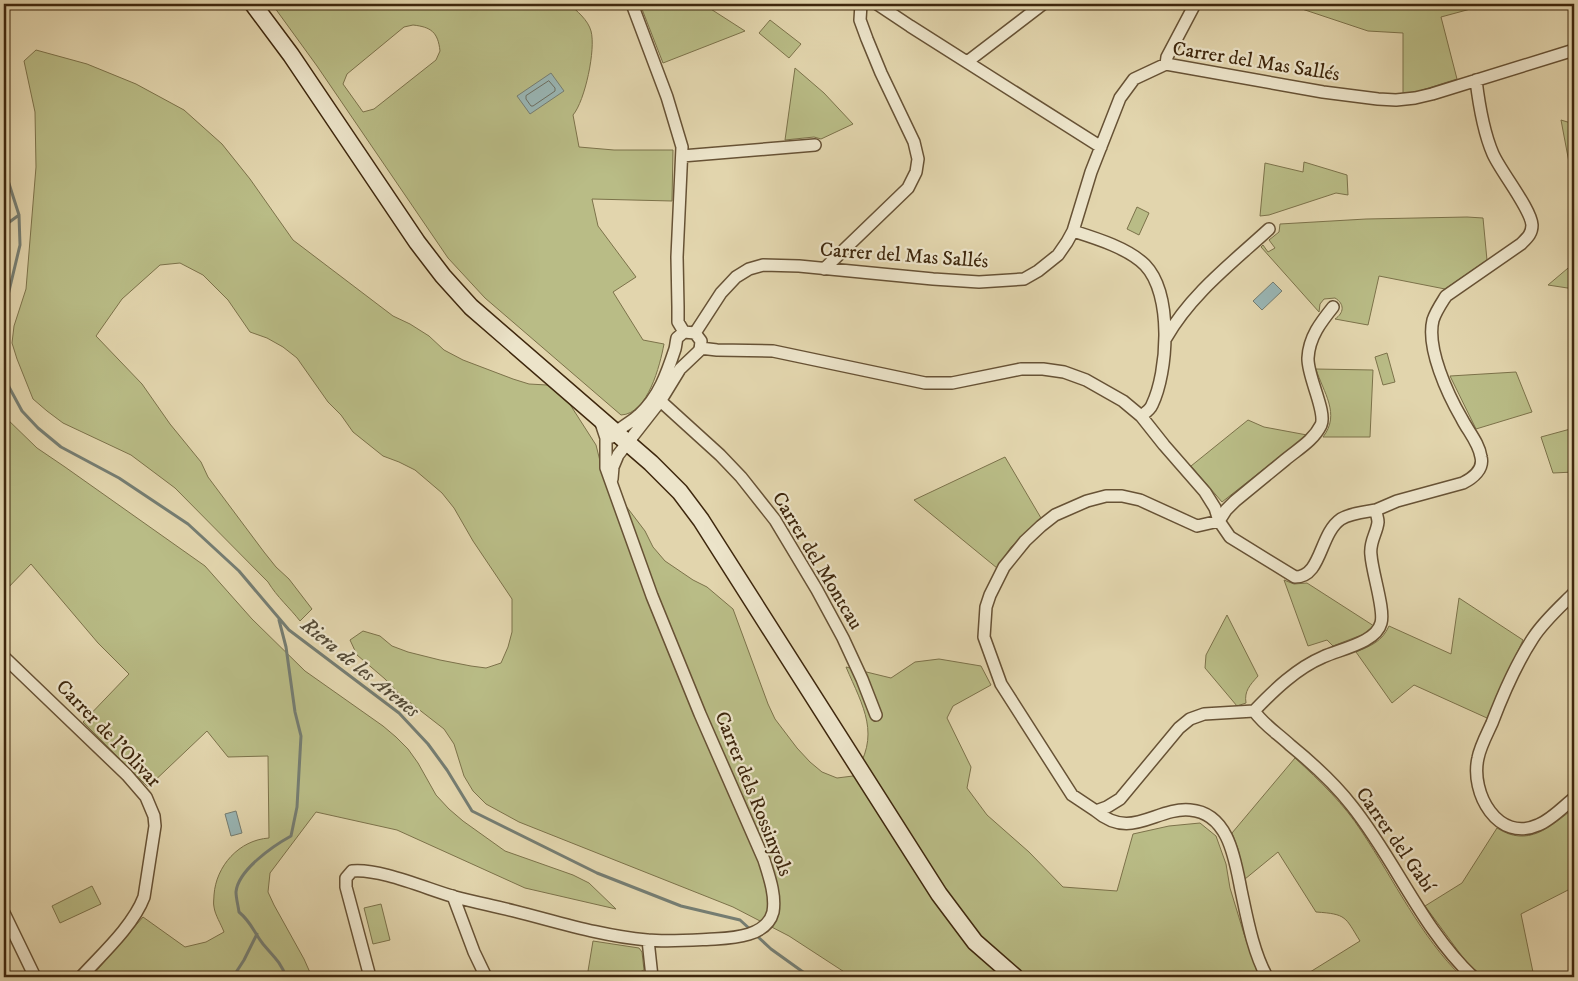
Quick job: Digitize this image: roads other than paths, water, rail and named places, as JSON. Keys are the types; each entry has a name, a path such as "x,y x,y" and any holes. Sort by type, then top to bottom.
{"street":[{"path":"253,4 291,55 417,242 443,276 471,307 598,415 646,458 680,492 701,520 939,894 976,942 1015,977"},
{"path":"606,454 608,442 622,437 640,415 658,398 696,352 701,341 678,322 677,257 682,156 680,138 667,96 632,4"},
{"path":"824,269 908,188 916,172 918,159 914,142 881,73 860,20 861,4"},
{"path":"876,4 1101,147"},
{"path":"967,62 1043,4"},
{"path":"1166,64 1167,57 1195,4"},
{"name":"Carrer del Mas Sallés","path":"690,333 736,277 749,269 763,265 979,282 1024,279 1048,265 1067,242 1073,231 1091,172 1120,98 1134,79 1166,64 1323,92 1396,100 1415,98 1574,50"},
{"path":"676,346 681,355 686,357 696,352 773,351 925,383 952,383 1022,369 1064,372 1094,384 1141,416 1164,446 1205,492 1215,508 1219,521 1230,538 1291,574 1302,577 1312,569 1326,536 1334,525 1343,518 1376,510 1397,501 1463,483 1472,478 1480,469 1482,458 1477,445 1454,406 1443,381 1434,351 1432,337 1433,321 1438,307 1446,296 1521,244 1530,235 1532,224 1522,203 1493,155 1485,130 1476,80"},
{"path":"682,156 815,145"},
{"path":"1165,339 1185,309 1207,285 1269,229"},
{"path":"1073,231 1121,250 1146,267 1155,281 1161,301 1165,339 1155,396 1151,407 1141,416"},
{"path":"1268,977 1259,960 1241,890 1235,857 1222,829 1211,818 1201,812 1189,810 1129,823 1113,822 1072,795 1001,684 984,636 986,607 1004,568 1025,541 1055,515 1087,501 1106,496 1122,496 1140,500 1197,526 1219,521 1235,501 1311,440 1322,423 1322,410 1309,373 1308,357 1312,338 1317,327 1333,307"},
{"path":"658,398 677,338 690,333"},
{"name":"Carrer del Montcau","path":"658,398 720,455 741,477 775,520 843,638 876,715"},
{"name":"Carrer dels Rossinyols","path":"370,977 346,887 348,874 352,871 360,870 377,873 454,896 612,936 648,940 725,938 754,932 767,922 772,913 771,882 764,860 680,665 652,596 612,486 606,468 604,428 598,415"},
{"name":"Carrer dels Rossinyols","path":"612,486 613,467 622,437"},
{"path":"615,462 625,456 646,458"},
{"path":"1096,811 1120,799 1179,728 1190,719 1204,714 1254,711 1279,687 1305,667 1322,657 1366,640 1375,634 1381,624 1382,612 1373,575 1370,552 1371,542 1378,522 1376,510"},
{"path":"1574,593 1533,637 1500,702 1478,758 1477,771 1482,798 1487,808 1494,817 1512,828 1524,829 1538,825 1574,798"},
{"name":"Carrer de l'Olivar","path":"4,657 127,775 146,797 154,816 153,844 141,905 121,932 81,977"},
{"name":"Carrer del Gabí","path":"1254,711 1268,727 1310,762 1352,806 1451,954 1473,977"},
{"path":"454,896 474,952 486,977"},
{"path":"4,913 35,977"},
{"path":"648,940 652,977"}],"water":[{"path":"551,73 564,91 530,114 517,96"},
{"path":"1273,282 1282,291 1262,310 1253,301"},
{"path":"236,811 242,833 231,836 225,814"}],"waterway":[{"name":"Riera de les Arenes","path":"4,168 19,215 20,245 4,312"},
{"path":"4,226 19,215"},
{"name":"Riera de les Arenes","path":"4,370 9,387 22,411 38,428 61,447 119,478 188,524 239,571 289,630 399,713 428,744 447,770 472,811 597,873 681,906 740,920 751,930"},
{"path":"279,620 286,647 295,712 301,736 297,807 291,836 266,852 250,867 243,875 236,892 239,912 279,963 286,977"},
{"path":"233,977 257,934"},
{"name":"Riera de les Arenes","path":"756,935 771,949 810,977"}]}
